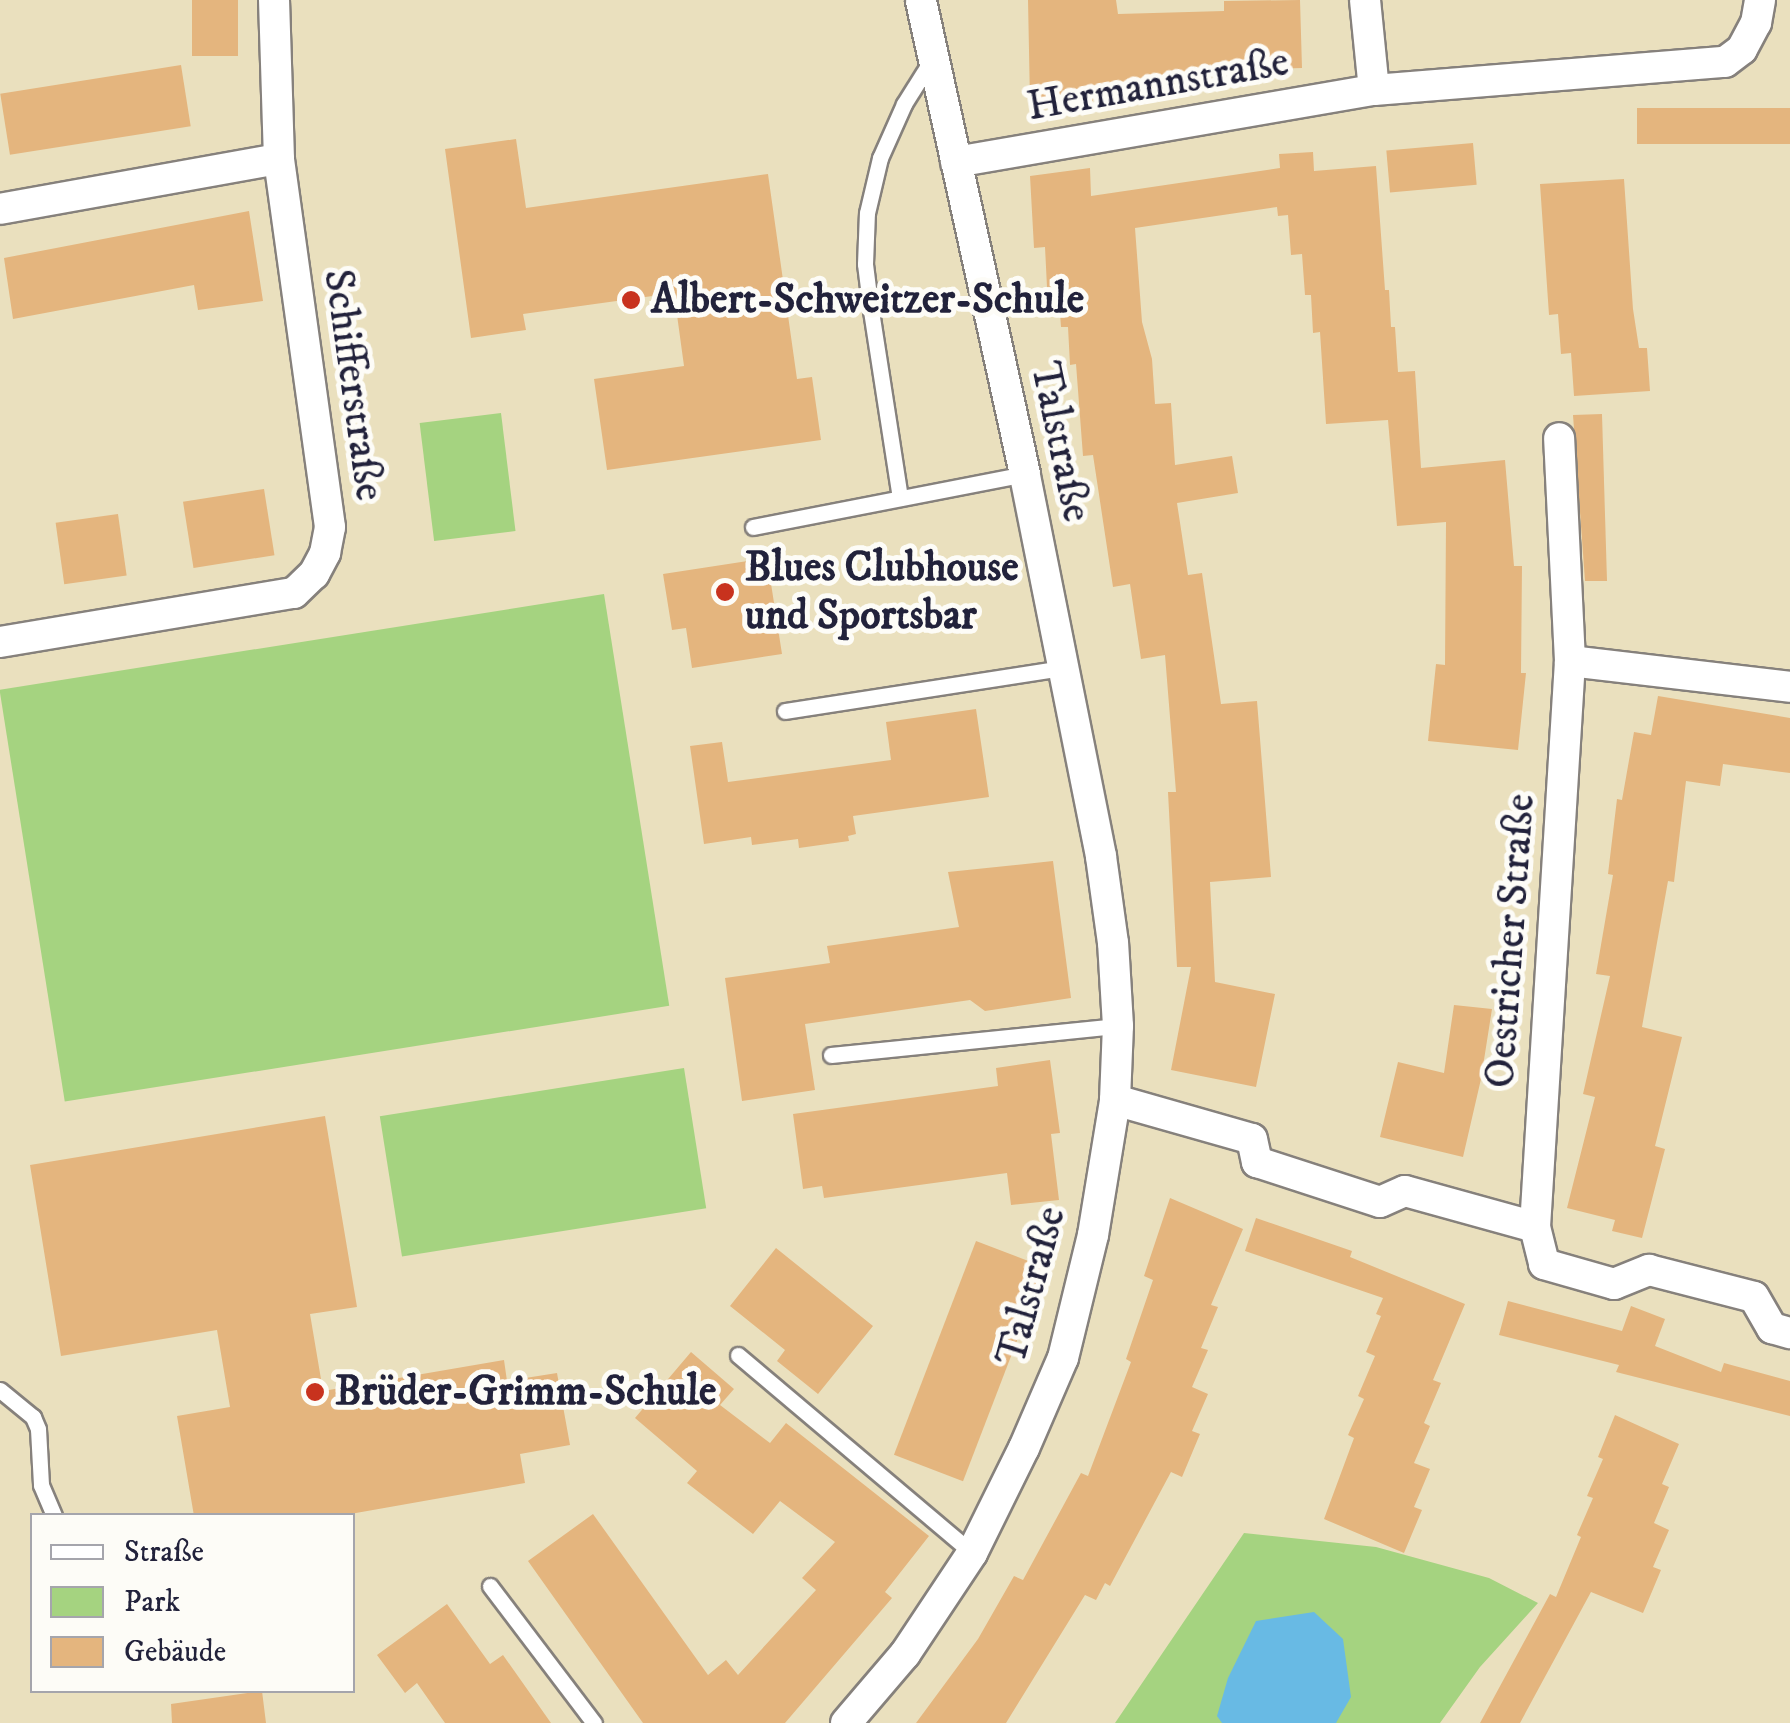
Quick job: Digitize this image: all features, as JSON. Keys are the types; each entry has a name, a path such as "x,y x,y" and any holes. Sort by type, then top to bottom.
{"street":[{"name":"Schifferstraße","path":"0,642 294,594 314,574 330,527 274,0"},
{"name":"Talstraße","path":"846,1723 905,1654 972,1552 1063,1358 1093,1235 1115,1100 1118,1026 1113,943 1101,856 1024,474 921,0"},
{"path":"1365,0 1374,90"},
{"name":"Hermannstraße","path":"956,162 1374,90 1725,62 1742,50 1756,23 1760,0"},
{"path":"0,209 289,160"},
{"name":"Oestricher Straße","path":"1535,1227 1570,661 1559,438"},
{"path":"1570,661 1790,687"},
{"path":"1115,1100 1252,1139 1256,1162 1380,1202 1405,1190 1535,1227 1544,1264 1614,1284 1650,1270 1754,1297 1772,1328 1790,1333"}],"lane":[{"path":"900,498 870,304 867,213 880,158 904,104 934,58"},
{"path":"753,527 1024,474"},
{"path":"784,711 1064,668"},
{"path":"832,1055 1118,1026"},
{"path":"738,1355 972,1552"},
{"path":"0,1390 38,1428 41,1485 53,1513"},
{"path":"490,1586 594,1723"}],"green space":[{"path":"501,413 516,531 434,541 420,423"},
{"path":"604,594 669,1006 65,1102 0,690"},
{"path":"684,1068 706,1208 402,1256 380,1116"},
{"path":"1244,1533 1376,1547 1489,1578 1538,1603 1480,1667 1440,1723 1115,1723"}],"water":[{"path":"1314,1612 1343,1639 1351,1697 1336,1723 1222,1723 1217,1716 1228,1678 1256,1621"}],"building":[{"path":"192,0 238,0 238,56 192,56"},
{"path":"1028,0 1116,0 1118,14 1224,11 1224,1 1300,0 1302,68 1175,72 1175,90 1093,92 1093,101 1030,102"},
{"path":"181,65 191,126 10,155 0,94"},
{"path":"1637,108 1790,108 1790,144 1637,144"},
{"path":"516,139 526,208 768,174 797,379 812,377 821,440 607,470 594,379 684,366 674,293 523,314 526,330 471,338 445,149"},
{"path":"1473,143 1477,185 1390,192 1386,151"},
{"path":"1313,152 1314,171 1376,166 1385,290 1389,290 1391,327 1395,327 1398,372 1415,371 1421,468 1505,460 1514,566 1522,566 1521,673 1526,673 1518,750 1428,741 1436,664 1445,665 1446,522 1397,526 1388,420 1326,424 1320,332 1313,333 1311,295 1305,295 1302,254 1291,255 1288,215 1278,216 1277,207 1135,228 1142,322 1152,359 1155,404 1171,403 1175,465 1232,456 1238,493 1177,503 1188,575 1202,573 1221,704 1257,701 1271,877 1210,882 1215,982 1275,994 1256,1087 1171,1070 1191,967 1177,967 1168,792 1176,792 1165,655 1141,659 1130,584 1113,587 1093,455 1083,456 1076,364 1070,365 1068,327 1061,327 1058,286 1047,287 1045,247 1034,248 1030,176 1090,168 1091,196 1280,168 1279,154"},
{"path":"1624,179 1633,309 1639,348 1647,348 1650,391 1574,396 1571,353 1561,354 1558,314 1549,315 1540,184"},
{"path":"249,211 263,301 198,310 194,285 13,319 4,258"},
{"path":"1602,414 1607,581 1585,581 1573,415"},
{"path":"264,489 274,555 193,568 183,502"},
{"path":"118,514 127,575 64,584 56,523"},
{"path":"767,558 782,654 692,668 686,628 672,630 663,574"},
{"path":"1658,696 1790,718 1790,773 1723,764 1720,786 1686,781 1674,882 1668,881 1642,1027 1682,1037 1655,1146 1665,1149 1642,1238 1612,1231 1615,1220 1567,1208 1595,1097 1583,1094 1610,976 1596,974 1613,875 1608,874 1617,799 1622,800 1634,732 1651,735"},
{"path":"976,709 989,797 853,816 856,834 848,836 849,841 799,848 798,839 752,845 751,837 704,844 690,746 722,742 728,782 891,760 886,722"},
{"path":"1053,861 1071,998 985,1011 970,1000 805,1024 815,1090 742,1101 725,978 830,963 827,946 959,927 948,872"},
{"path":"1454,1005 1492,1009 1463,1157 1380,1137 1398,1062 1444,1073"},
{"path":"1050,1060 1060,1133 1051,1134 1059,1200 1011,1205 1007,1173 824,1198 822,1186 803,1189 793,1114 998,1086 996,1068"},
{"path":"325,1116 357,1307 310,1314 323,1391 504,1360 507,1381 557,1373 570,1445 520,1454 525,1483 355,1513 193,1513 177,1416 230,1407 217,1330 61,1356 30,1165"},
{"path":"1170,1198 1243,1229 1211,1305 1218,1307 1201,1348 1208,1350 1192,1387 1208,1394 1192,1431 1200,1434 1182,1477 1171,1472 1110,1586 1105,1583 1096,1600 1085,1595 1006,1723 916,1723 978,1639 1014,1576 1023,1580 1081,1473 1088,1476 1131,1362 1126,1359 1153,1280 1144,1276"},
{"path":"1256,1218 1352,1251 1350,1257 1465,1304 1433,1380 1441,1383 1424,1423 1430,1426 1414,1463 1430,1469 1414,1507 1422,1510 1404,1553 1324,1519 1354,1438 1348,1435 1364,1399 1358,1396 1375,1356 1366,1352 1381,1316 1376,1314 1383,1298 1245,1251"},
{"path":"976,1241 1045,1268 963,1481 894,1455"},
{"path":"776,1248 873,1326 818,1394 777,1361 785,1350 730,1306"},
{"path":"1508,1301 1622,1331 1631,1306 1665,1319 1655,1346 1721,1372 1724,1363 1790,1381 1790,1416 1616,1372 1619,1365 1499,1335"},
{"path":"691,1352 734,1389 720,1405 770,1443 786,1423 929,1536 885,1592 892,1598 785,1723 643,1723 528,1561 593,1514 708,1675 726,1660 738,1675 816,1590 802,1578 835,1542 780,1501 753,1534 687,1483 697,1471 635,1418"},
{"path":"1615,1415 1679,1444 1662,1484 1669,1487 1654,1523 1669,1530 1653,1567 1661,1570 1643,1613 1591,1592 1520,1723 1480,1723 1550,1594 1556,1597 1581,1537 1577,1535 1593,1498 1587,1496 1603,1459 1598,1457"},
{"path":"447,1604 490,1664 503,1655 551,1723 445,1723 417,1683 405,1693 377,1655"},
{"path":"262,1693 266,1723 172,1723 171,1704"}],"place":[{"name":"Albert-Schweitzer-Schule","path":"631,300"},
{"name":"Blues Clubhouse und Sportsbar","path":"725,592"},
{"name":"Brüder-Grimm-Schule","path":"315,1392"}]}
